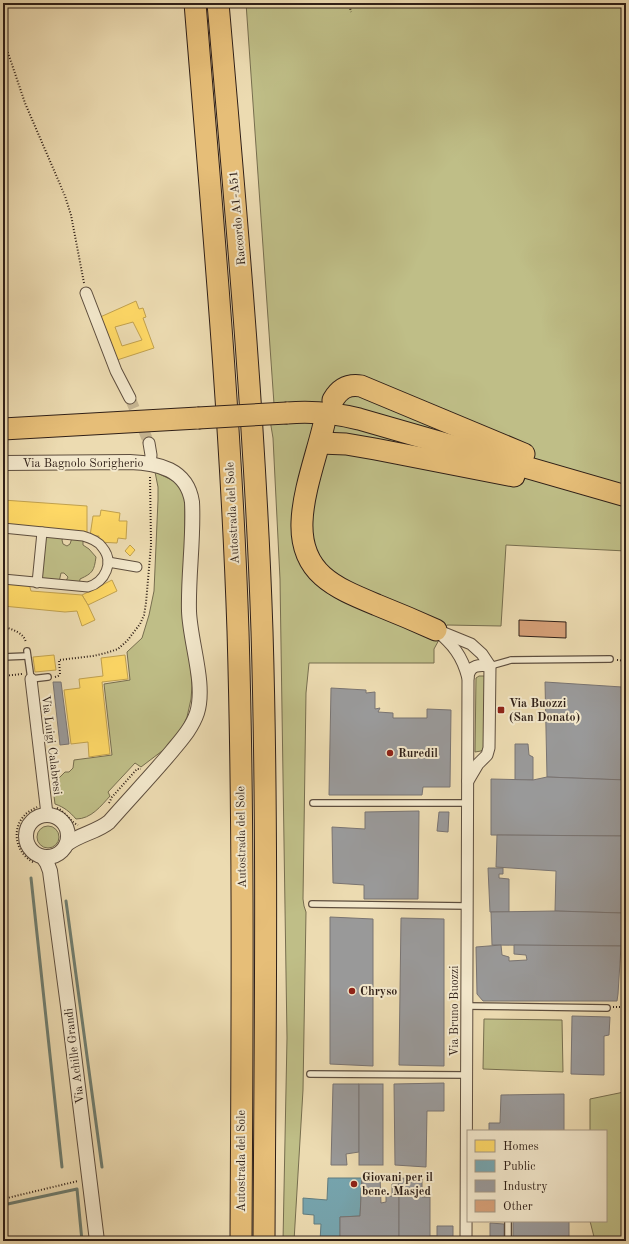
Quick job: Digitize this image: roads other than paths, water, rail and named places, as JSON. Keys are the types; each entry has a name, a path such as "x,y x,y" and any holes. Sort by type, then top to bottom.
{"highway":[{"name":"Raccordo A1-A51","path":"195,3 229,432"},
{"name":"Raccordo A1-A51","path":"218,3 238,233 252,433"},
{"path":"333,400 340,389 346,386 353,384 362,386 618,494"},
{"path":"3,429 287,412 330,413 359,419 618,494"},
{"name":"Autostrada del Sole","path":"229,432 238,629 242,863 241,1241"},
{"name":"Autostrada del Sole","path":"252,433 262,631 266,876 264,1241"},
{"path":"436,630 335,586 322,576 313,565 307,554 303,541 302,521 307,492 322,433 346,444 564,486 618,494"}],"street":[{"path":"86,292 116,371 130,398"},
{"path":"149,443 151,455 150,464"},
{"name":"Via Bagnolo Sorigherio","path":"3,463 130,462 150,464 169,470 176,474 186,484 191,496 192,508 189,611 199,687 199,701 196,714 190,727 158,768 109,822 98,829 81,830 67,844"},
{"path":"3,528 83,536 98,543 102,547 108,562 105,574 98,583 83,587 3,579"},
{"path":"37,583 42,532"},
{"path":"108,562 137,567"},
{"path":"436,630 471,644 482,654 490,666 489,748 487,755 474,769 467,782"},
{"name":"Via Bruno Buozzi","path":"436,630 451,643 461,657 468,678 466,1241"},
{"path":"468,678 470,671 474,666 490,666"},
{"name":"Via Luigi Calabresi","path":"30,676 51,811"},
{"path":"467,749 468,753 474,758 477,759 484,757"},
{"path":"57,855 42,857 36,855 30,850 26,844 25,837 29,824 34,819 51,811 54,816 73,831 81,830"},
{"path":"50,871 57,855 65,848 67,844 68,838 66,826"},
{"name":"Via Achille Grandi","path":"42,857 50,871 97,1241"}],"lane":[{"path":"3,657 27,653 30,676 48,678"},
{"path":"490,666 511,660 610,659"},
{"path":"313,803 467,803"},
{"path":"312,904 467,906"},
{"path":"467,1006 607,1008"},
{"path":"310,1074 466,1075"},
{"path":"508,1222 508,1241"}],"waterway":[{"path":"31,878 62,1167"},
{"path":"66,901 102,1167"},
{"path":"3,1205 77,1189 82,1241"}],"tunnel":[{"path":"130,398 149,443"}],"place":[{"name":"Via Buozzi (San Donato)","path":"501,710"},
{"name":"Ruredil","path":"390,753"},
{"name":"Chryso","path":"352,991"},
{"name":"Giovani per il bene. Masjed","path":"354,1184"}]}
